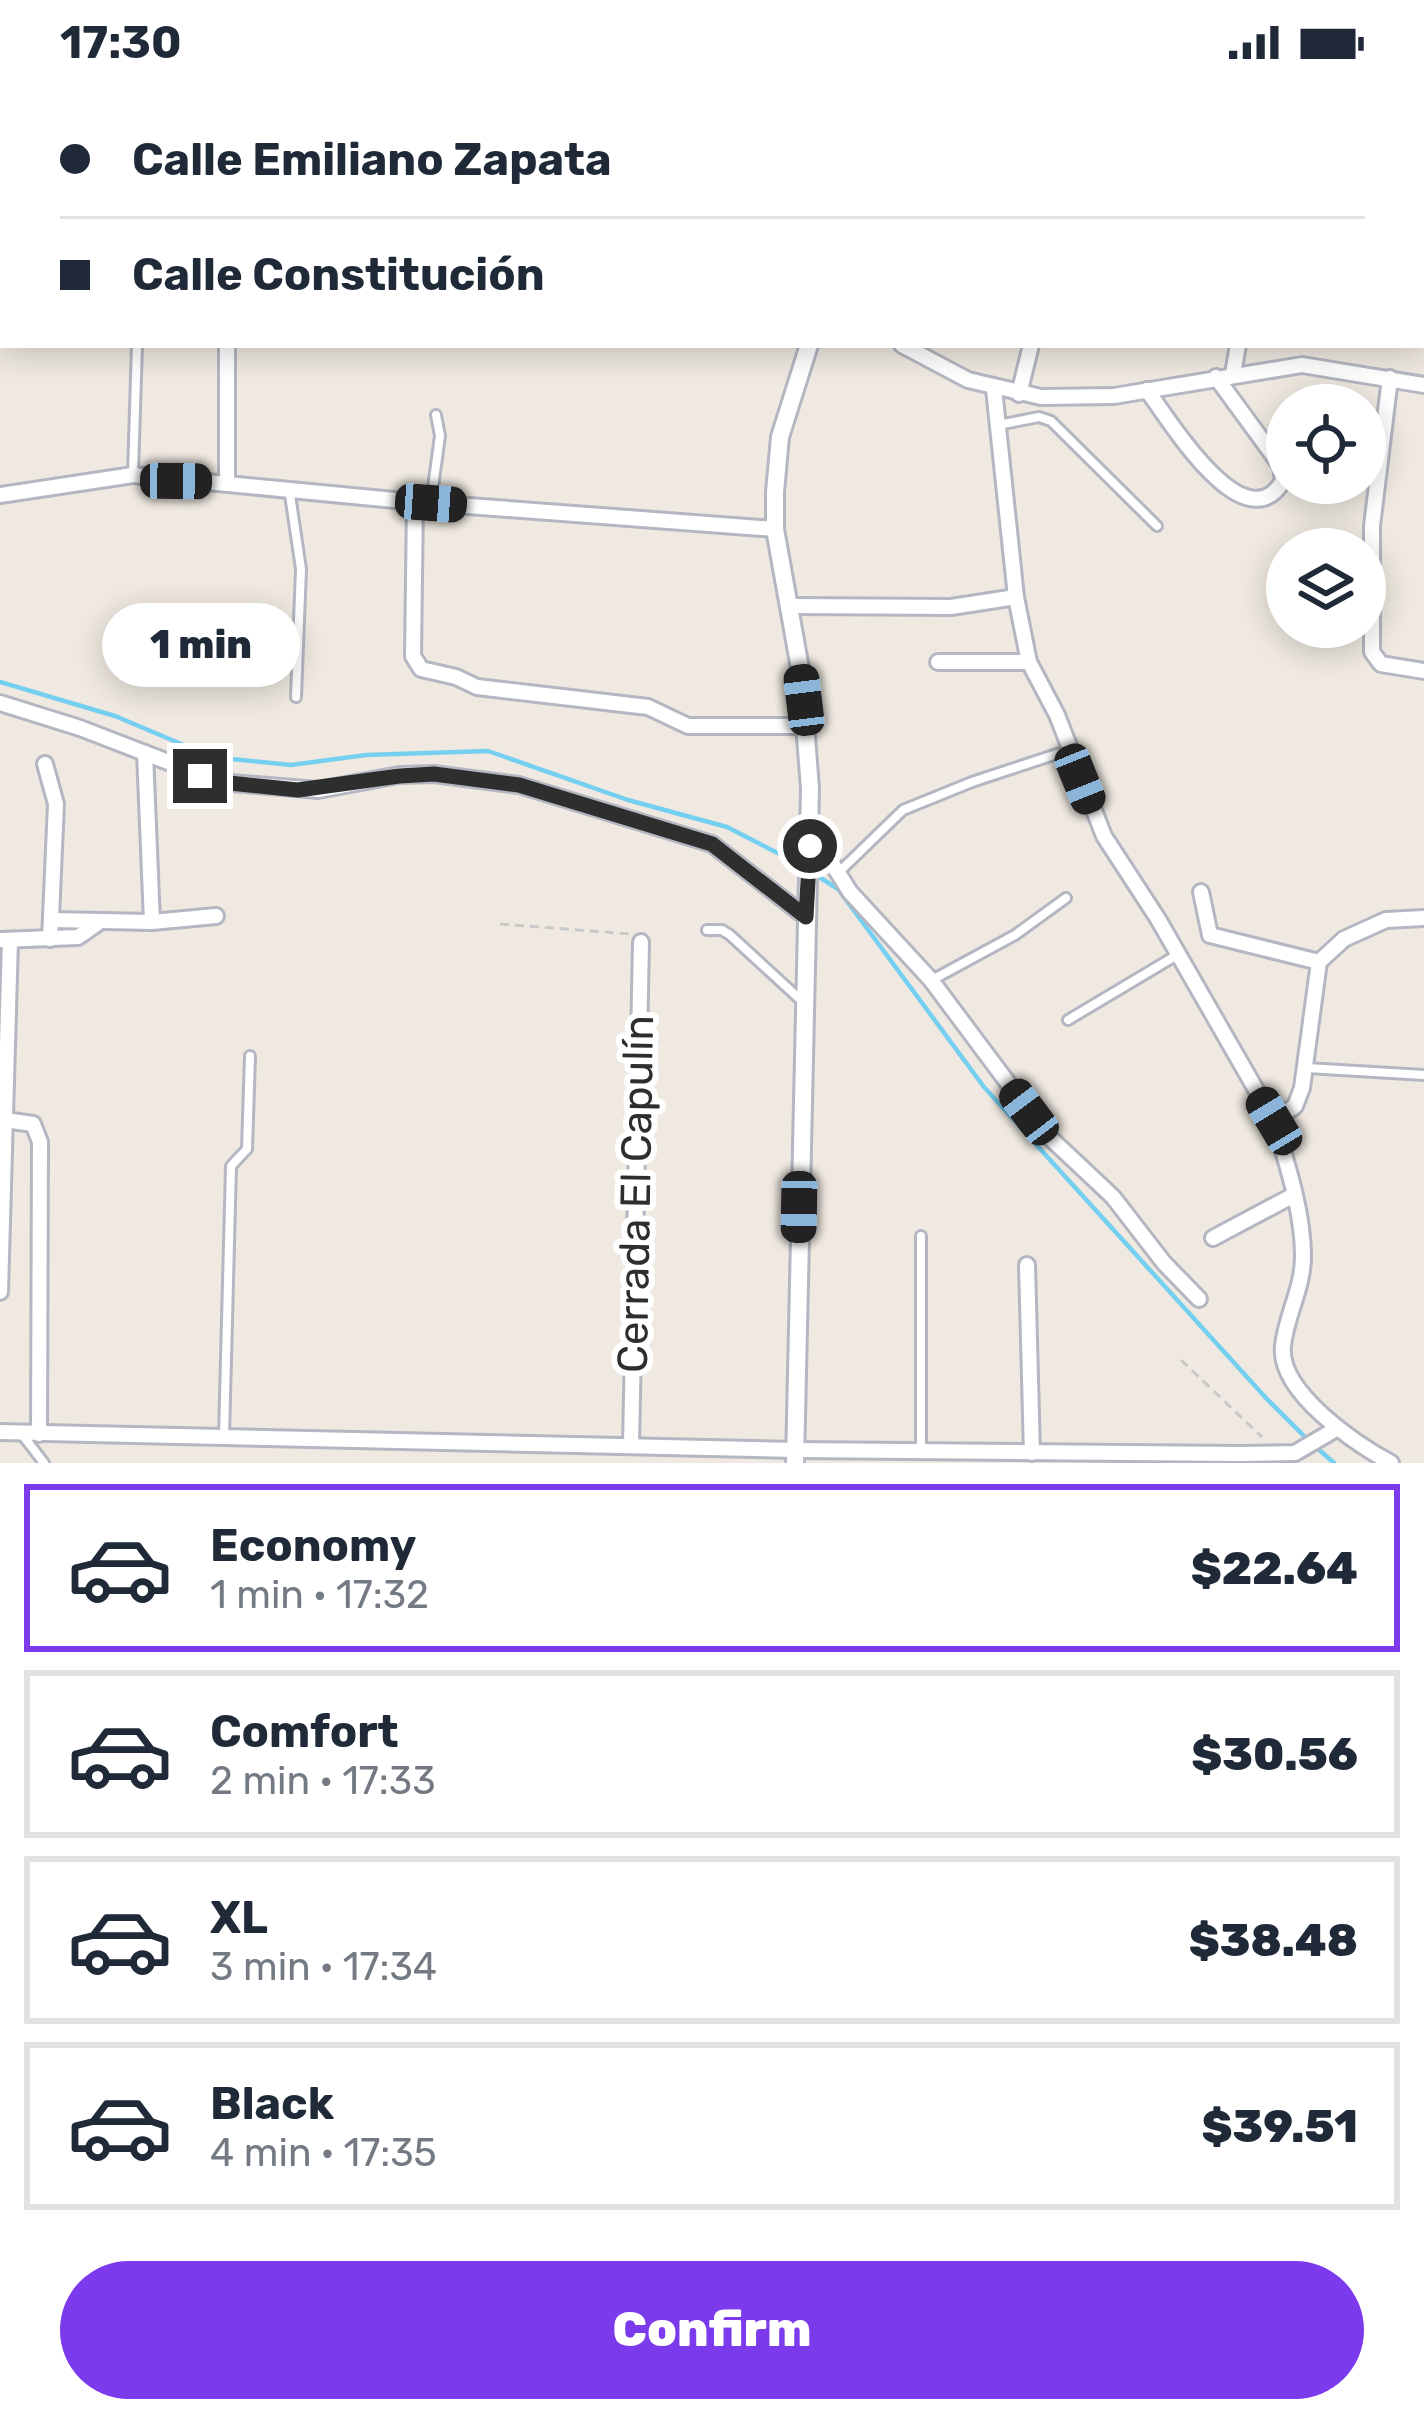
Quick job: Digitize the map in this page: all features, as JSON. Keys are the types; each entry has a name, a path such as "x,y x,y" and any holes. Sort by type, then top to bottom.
{"street":[{"path":"226,348 227,483"},
{"path":"795,1456 810,837 807,726 776,529 781,437 807,348"},
{"path":"908,348 968,380 1019,394 1086,398 1302,365 1424,383"},
{"path":"1019,394 1030,348"},
{"path":"1233,374 1237,348"},
{"path":"1147,390 1226,488 1250,498 1274,492 1282,481 1281,466 1216,377"},
{"path":"1390,378 1372,526 1372,652 1381,664 1424,671"},
{"path":"994,389 1016,597 1029,662 1057,715 1104,836 1158,919 1274,1121 1302,1230 1303,1273 1282,1360 1332,1431 1391,1463"},
{"path":"0,495 133,475 776,529"},
{"path":"423,502 413,656 421,669 477,687 656,709 688,726 807,726"},
{"path":"789,606 951,608 1016,597"},
{"path":"938,662 1029,662"},
{"path":"0,703 220,782 318,790 434,774 519,785 712,844 806,909"},
{"path":"146,754 152,922"},
{"path":"45,764 56,804 50,939"},
{"path":"810,837 850,892 931,980 1046,1134 1113,1197 1199,1299"},
{"path":"1202,892 1210,935 1319,962"},
{"path":"52,920 152,922 217,916"},
{"path":"1274,1121 1295,1106 1307,1068 1319,962 1344,939 1386,920 1424,918"},
{"path":"0,1292 5,940 78,937 98,923"},
{"name":"Cerrada El Capulín","path":"631,1446 641,942"},
{"path":"5,1120 33,1124 40,1142 39,1434"},
{"path":"1214,1238 1294,1196"},
{"path":"1027,1264 1032,1453"},
{"path":"0,1432 631,1446 795,1456 922,1451 1279,1454 1295,1453 1332,1431"}],"lane":[{"path":"133,475 137,348"},
{"path":"423,502 440,436 436,415"},
{"path":"997,426 1039,417 1051,421 1157,526"},
{"path":"288,487 302,584 296,697"},
{"path":"838,873 903,810 1069,750"},
{"path":"931,980 1016,934 1066,898"},
{"path":"707,930 730,934 805,1004"},
{"path":"1068,1020 1177,956"},
{"path":"224,1438 231,1166 247,1149 250,1056"},
{"path":"1307,1068 1424,1076"},
{"path":"921,1236 922,1451"},
{"path":"21,1433 44,1463"}],"path":[{"path":"500,924 621,931 641,942"},
{"path":"1181,1360 1279,1454"}],"waterway":[{"path":"0,682 115,716 212,757 291,765 366,755 488,751 628,800 727,827 801,865"},
{"path":"816,875 838,889 984,1087 1307,1439"},
{"path":"1316,1447 1334,1463"}],"route":[{"path":"200,776 298,790 434,774 519,785 712,844 806,917 810,846"}]}
